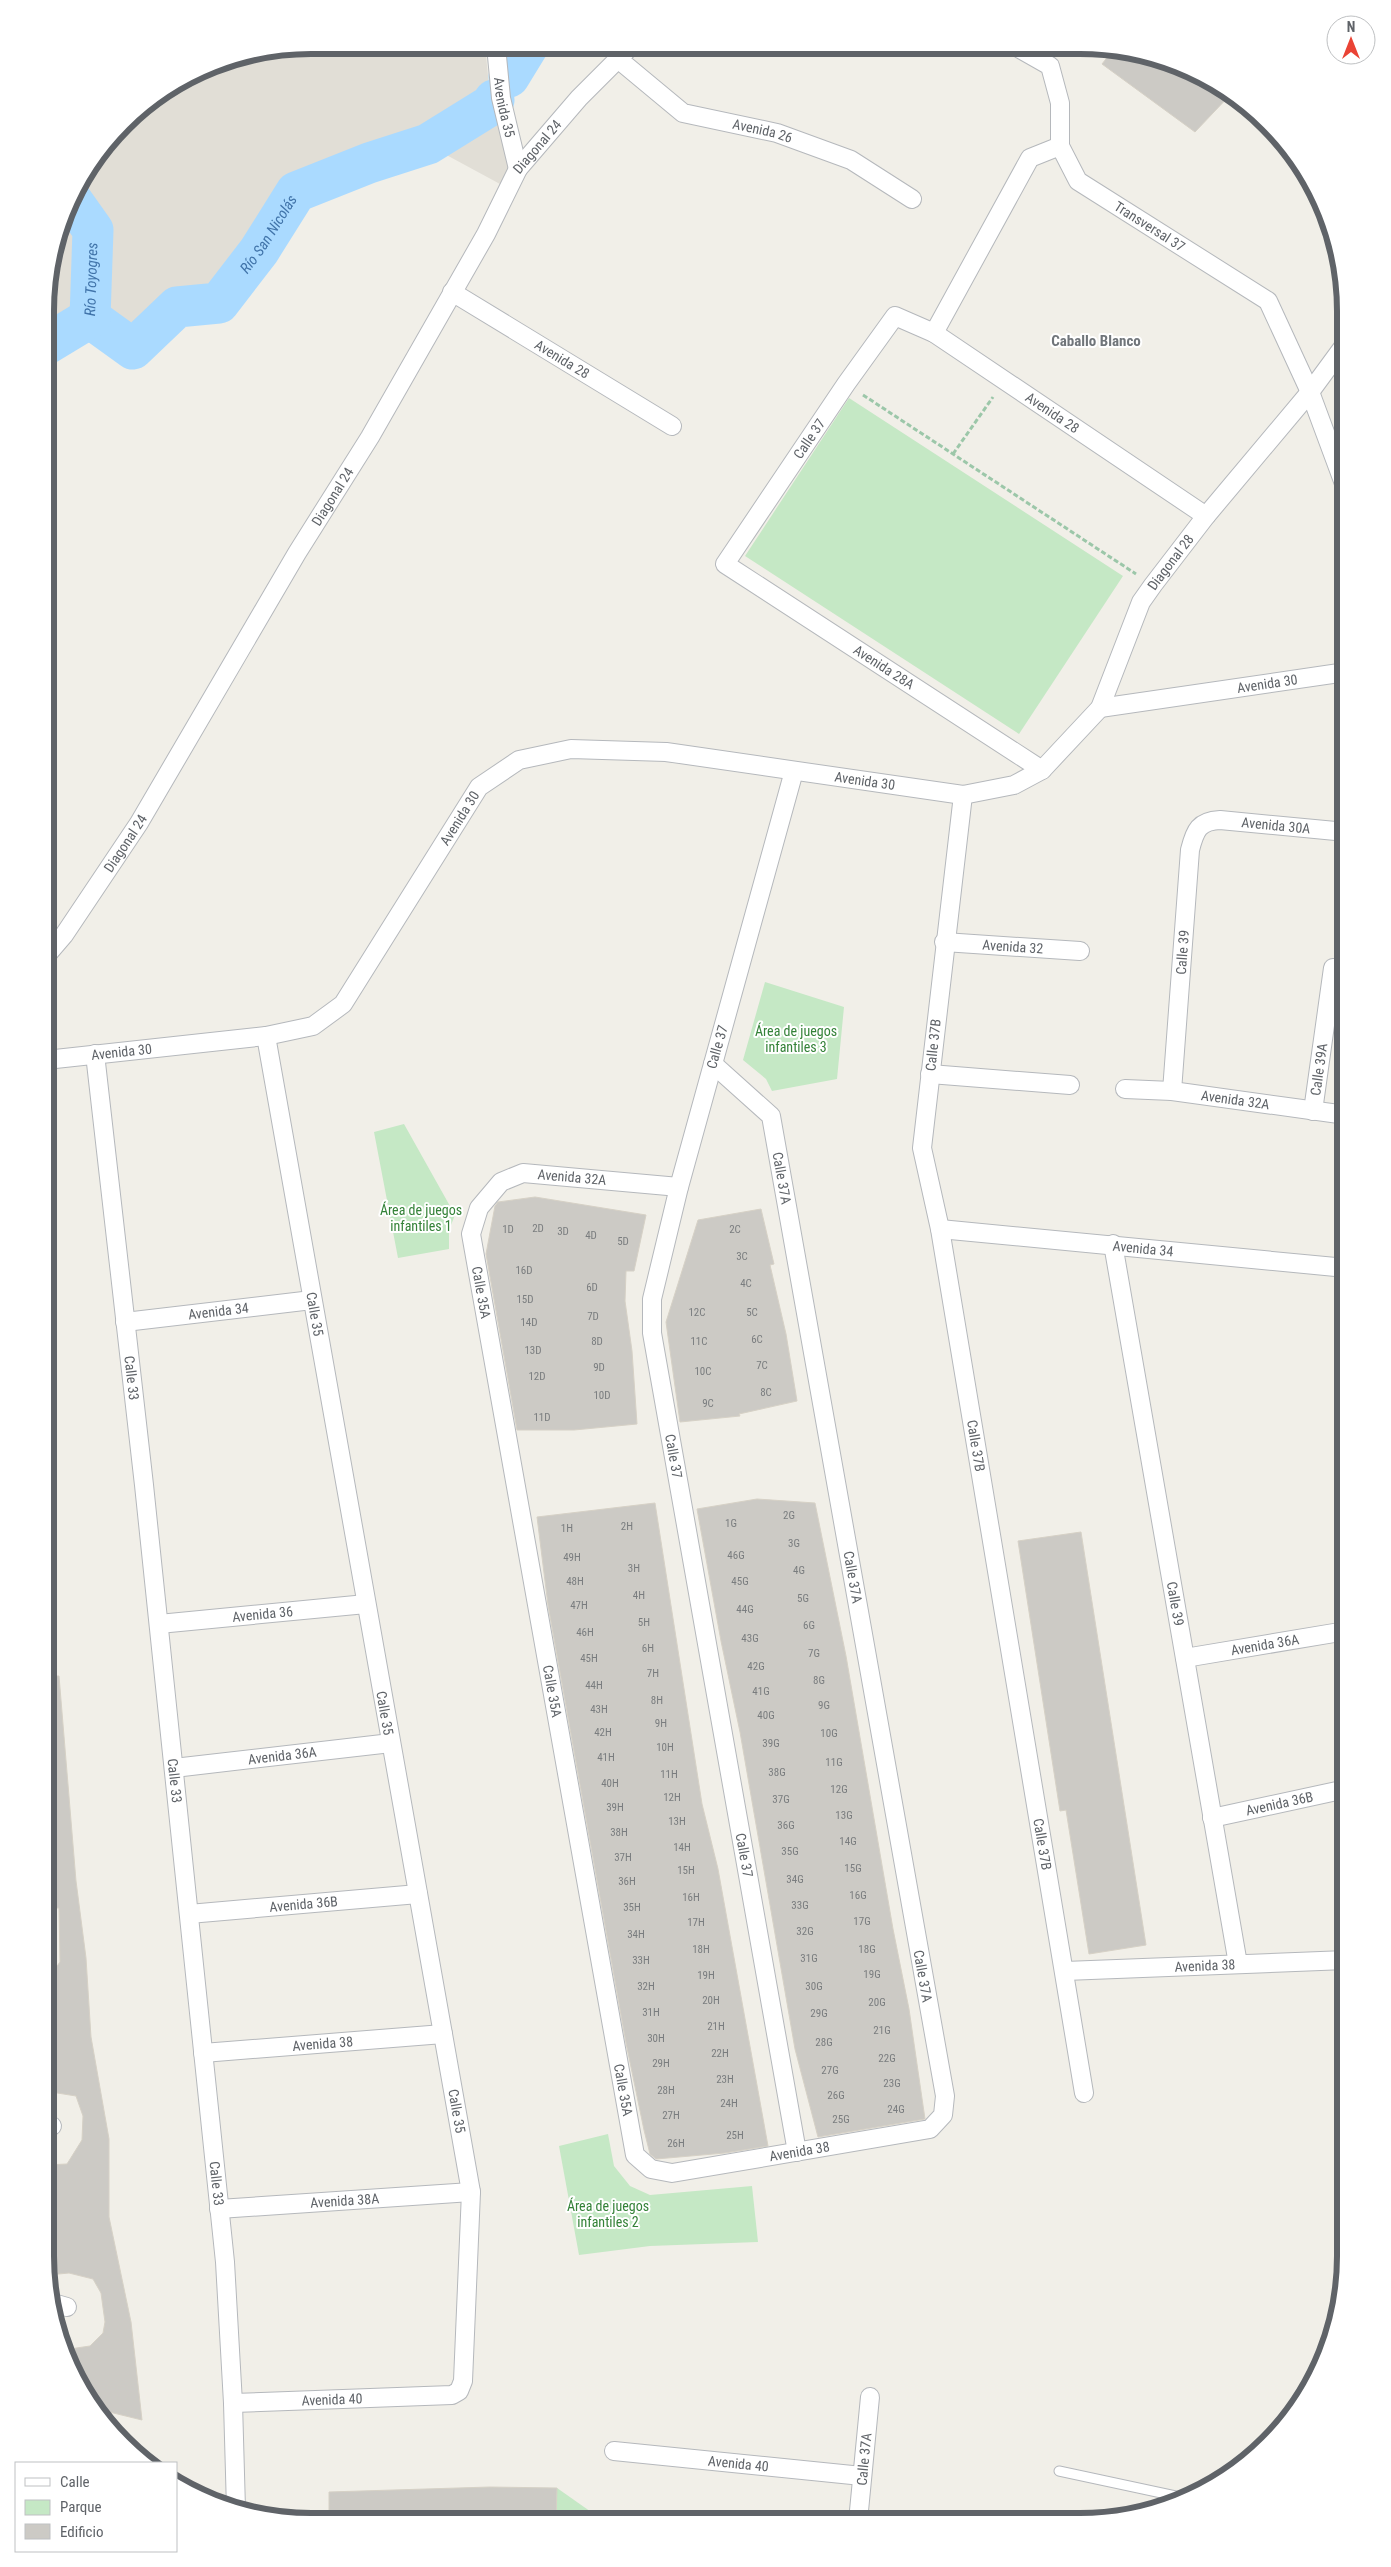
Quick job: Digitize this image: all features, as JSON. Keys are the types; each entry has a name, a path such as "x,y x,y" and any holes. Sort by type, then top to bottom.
{"street":[{"name":"Avenida 35","path":"497,54 501,98 518,169"},
{"name":"Diagonal 24","path":"54,947 64,935 139,824 297,553 370,437 486,234 518,169 579,98 623,54"},
{"name":"Avenida 26","path":"625,54 683,113 777,133 851,160 912,199"},
{"name":"Transversal 37","path":"1029,54 1050,66 1060,103 1060,146 1078,181 1268,301 1310,392 1337,465"},
{"path":"934,333 1030,158 1060,146"},
{"name":"Avenida 28","path":"452,292 672,426"},
{"name":"Avenida 28","path":"895,316 934,333 1004,382 1206,516"},
{"name":"Calle 37","path":"725,564 846,384 895,316"},
{"name":"Diagonal 28","path":"1014,785 1042,770 1100,708 1141,602 1206,516 1310,392 1337,356"},
{"name":"Avenida 28A","path":"725,564 1042,770"},
{"name":"Avenida 30","path":"1100,708 1337,673"},
{"name":"Avenida 30","path":"54,1059 266,1036 312,1026 343,1004 479,787 519,760 571,749 647,752 963,795 1014,785"},
{"name":"Calle 37","path":"794,771 679,1187 652,1299 652,1333 797,2152"},
{"name":"Calle 37B","path":"963,795 944,942 922,1148 940,1229 1084,2093"},
{"name":"Avenida 30A","path":"1207,821 1220,820 1337,831"},
{"name":"Calle 39","path":"1172,1091 1190,850 1194,837 1207,821"},
{"name":"Avenida 32","path":"944,942 1080,951"},
{"name":"Calle 39A","path":"1313,1111 1337,980"},
{"name":"Calle 35","path":"266,1036 471,2192 463,2380 459,2391"},
{"name":"Calle 33","path":"95,1054 174,1768 225,2262 233,2403 236,2502"},
{"name":"Calle 37A","path":"713,1064 771,1116 943,2086 943,2115"},
{"path":"930,1074 1070,1085"},
{"name":"Avenida 32A","path":"1125,1089 1172,1091 1337,1114"},
{"name":"Avenida 32A","path":"479,1208 501,1182 523,1173 679,1187"},
{"name":"Calle 35A","path":"479,1208 471,1234 635,2155 651,2169"},
{"name":"Avenida 34","path":"940,1229 1113,1244 1337,1267"},
{"name":"Calle 39","path":"1113,1244 1238,1964"},
{"name":"Avenida 34","path":"125,1322 312,1300"},
{"name":"Avenida 36","path":"158,1624 366,1604"},
{"name":"Avenida 36A","path":"1185,1658 1337,1633"},
{"name":"Avenida 36A","path":"174,1768 391,1743"},
{"name":"Avenida 36B","path":"1212,1818 1337,1791"},
{"name":"Avenida 36B","path":"189,1914 418,1894"},
{"name":"Avenida 38","path":"1065,1971 1337,1960"},
{"name":"Avenida 38","path":"203,2053 443,2034"},
{"name":"Avenida 38","path":"651,2169 672,2174 930,2129 943,2115"},
{"name":"Avenida 38A","path":"219,2209 471,2192"},
{"name":"Avenida 40","path":"233,2403 452,2394 459,2391"},
{"name":"Calle 37A","path":"859,2513 870,2397"},
{"name":"Avenida 40","path":"614,2451 862,2476"}],"lane":[{"path":"1059,2471 1174,2496"}],"path":[{"path":"953,454 1004,382"},
{"path":"846,384 1153,585"}],"shaded area":[{"path":"294,54 486,54 491,105 511,163 500,184 428,145 369,163 296,192 259,251 219,303 177,307 133,349 90,318 54,334 56,277 67,228 88,182 117,141 141,117 168,97 212,73 244,62 277,56"}],"green space":[{"path":"849,398 1123,576 1019,734 745,556"},
{"name":"Área de juegos infantiles 3","path":"765,982 844,1007 837,1079 772,1091 766,1079 743,1060"},
{"name":"Área de juegos infantiles 1","path":"404,1124 455,1215 449,1230 449,1249 398,1258 374,1132"},
{"name":"Área de juegos infantiles 2","path":"608,2134 614,2166 630,2186 650,2195 752,2186 758,2242 650,2246 579,2255 559,2146"},
{"path":"557,2488 593,2513 556,2513"}],"building":[{"path":"1109,55 1147,62 1194,80 1226,99 1195,132 1102,64"},
{"path":"535,1197 646,1215 634,1271 626,1271 625,1301 632,1351 637,1424 574,1430 517,1430 486,1254 495,1206 498,1202"},
{"path":"761,1209 774,1264 770,1265 786,1334 797,1401 739,1414 740,1416 680,1422 666,1322 698,1220"},
{"path":"757,1499 815,1503 846,1656 893,1929 909,2009 925,2119 818,2137 795,2049 740,1732 697,1509"},
{"path":"655,1503 702,1804 718,1869 768,2146 725,2153 656,2159 650,2154 626,2043 548,1605 537,1517"},
{"path":"1081,1532 1146,1945 1089,1954 1066,1810 1060,1811 1018,1541"},
{"path":"54,1676 59,1676 76,1881 86,1958 91,2037 109,2139 109,2217 131,2322 142,2420 106,2411 88,2385 71,2349 90,2346 103,2333 105,2322 101,2293 93,2279 69,2273 54,2274 54,2165 67,2164 82,2140 83,2116 76,2096 54,2092 54,1970 60,1962 59,1908 54,1908"},
{"path":"490,2487 557,2488 556,2513 329,2513 329,2492"}],"waterway":[{"name":"Río San Nicolás","path":"509,77 523,54"},
{"name":"Río San Nicolás","path":"90,318 133,349 177,307 219,303 259,251 296,192 369,163 428,144 491,105 494,100"},
{"name":"Río Toyogres","path":"54,340 90,318 93,230 76,206"}],"district":[{"name":"Caballo Blanco","path":"1096,341"}]}
